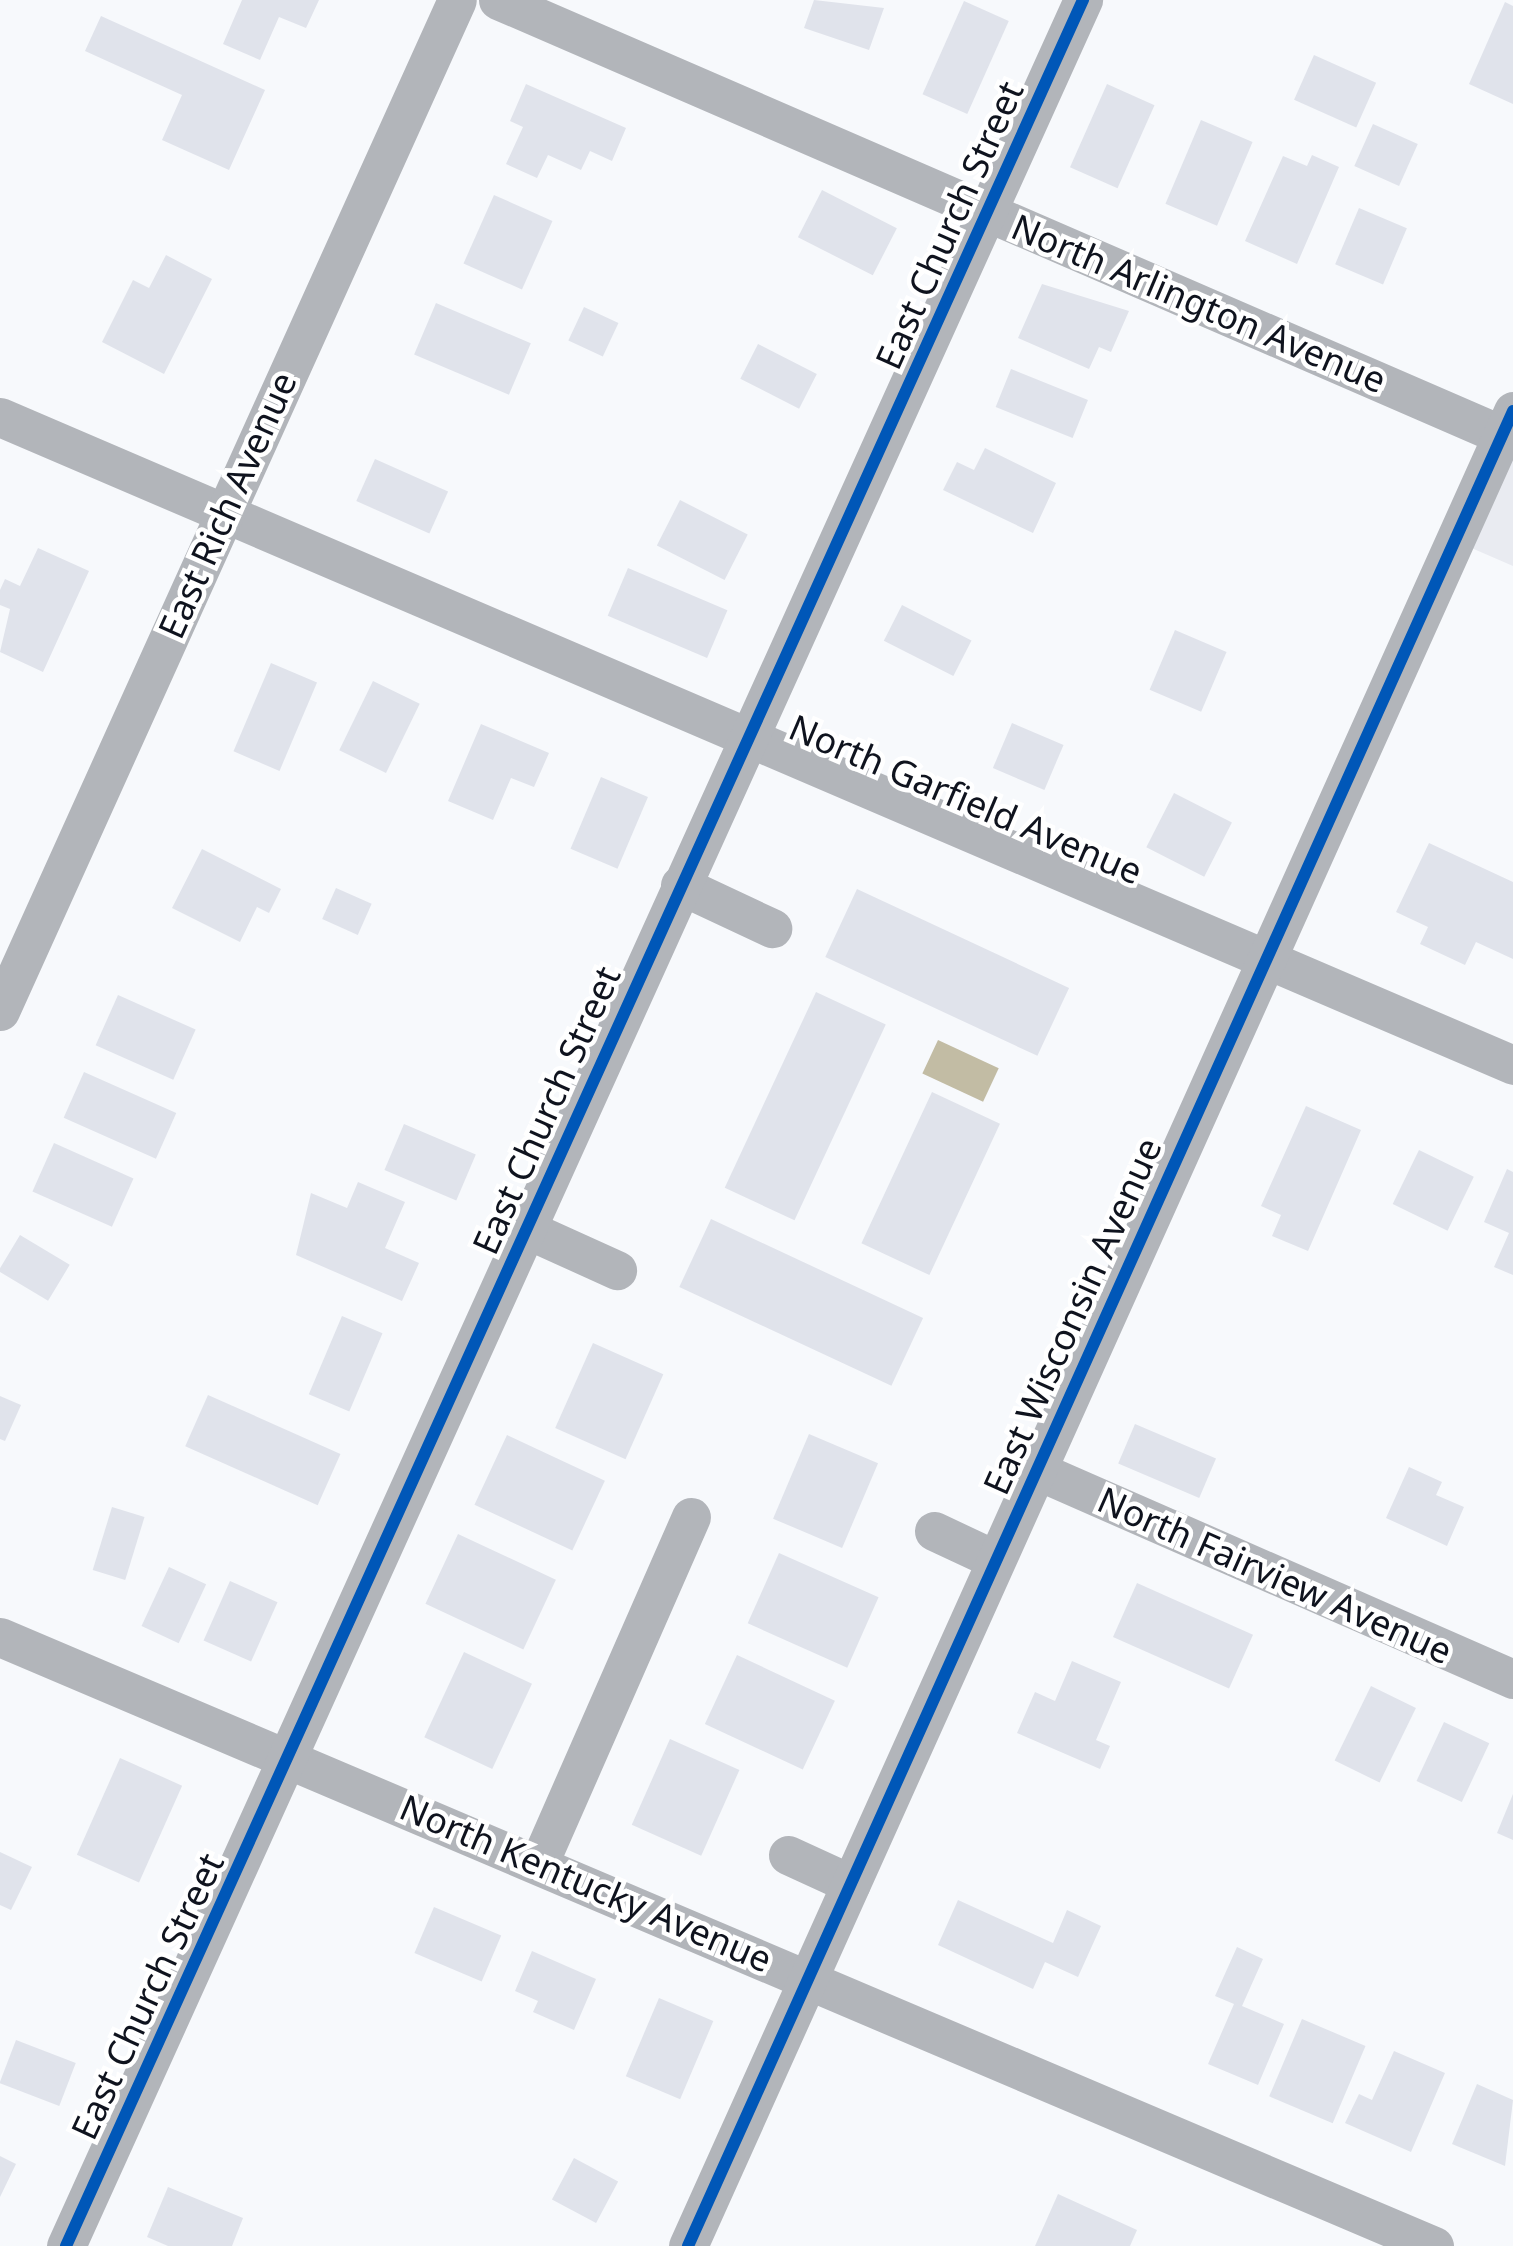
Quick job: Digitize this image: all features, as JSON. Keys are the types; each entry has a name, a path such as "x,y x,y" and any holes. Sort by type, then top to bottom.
{"street":[{"name":"East Rich Avenue","path":"0,1011 458,0"},
{"name":"North Arlington Avenue","path":"499,0 988,212 1508,423"},
{"name":"East Church Street","path":"66,2246 1083,0"},
{"name":"North Garfield Avenue","path":"0,417 1513,1065"},
{"name":"East Wisconsin Avenue","path":"688,2246 1508,423"},
{"path":"680,885 772,928"},
{"path":"526,1229 617,1270"},
{"name":"North Fairview Avenue","path":"1036,1470 1513,1679"},
{"path":"539,1863 691,1517"},
{"path":"934,1531 996,1560"},
{"name":"North Kentucky Avenue","path":"0,1637 809,1976 1434,2246"},
{"path":"788,1856 850,1884"}],"shaded area":[{"path":"1513,407 1513,566 1453,540"},
{"path":"938,1040 999,1068 983,1102 922,1074"}],"building":[{"path":"242,0 319,0 306,28 279,17 260,60 223,44"},
{"path":"814,0 884,8 869,50 804,28"},
{"path":"964,1 1009,21 967,114 923,94"},
{"path":"1505,2 1513,6 1513,104 1469,84"},
{"path":"101,16 265,90 229,170 162,140 182,95 85,51"},
{"path":"1314,55 1376,83 1356,127 1294,100"},
{"path":"526,84 626,128 612,161 590,151 581,170 548,155 537,178 506,164 523,127 510,121"},
{"path":"1107,84 1155,105 1117,188 1070,167"},
{"path":"1201,120 1253,142 1217,226 1165,204"},
{"path":"1373,124 1418,144 1399,186 1354,166"},
{"path":"1312,155 1339,167 1297,264 1245,241 1283,156 1307,166"},
{"path":"822,190 897,228 873,275 798,237"},
{"path":"494,195 552,221 522,290 463,264"},
{"path":"1359,208 1407,228 1383,284 1335,264"},
{"path":"166,255 212,279 164,374 102,342 133,280 149,288"},
{"path":"1042,284 1129,311 1111,352 1099,347 1089,369 1018,338"},
{"path":"436,303 531,343 509,395 414,355"},
{"path":"584,307 618,323 603,357 568,341"},
{"path":"758,344 817,374 799,409 740,379"},
{"path":"1011,369 1088,400 1073,438 996,407"},
{"path":"985,448 1056,483 1033,533 943,490 957,462 974,470"},
{"path":"375,459 448,492 429,534 356,501"},
{"path":"680,500 748,535 725,580 657,545"},
{"path":"38,548 89,571 43,672 0,652 10,609 0,605 0,590 5,579 20,586"},
{"path":"628,568 727,610 707,658 608,616"},
{"path":"902,605 971,640 953,676 884,641"},
{"path":"1175,630 1227,652 1201,712 1150,690"},
{"path":"271,663 317,683 280,771 233,751"},
{"path":"373,681 420,704 386,773 339,750"},
{"path":"1012,723 1064,745 1044,790 993,768"},
{"path":"481,724 549,753 534,787 511,778 493,820 448,801"},
{"path":"601,777 648,797 617,869 571,849"},
{"path":"1174,793 1232,823 1204,877 1146,847"},
{"path":"1429,843 1513,882 1513,959 1476,942 1465,965 1420,944 1428,927 1396,912"},
{"path":"202,849 281,889 269,913 257,907 240,942 172,908"},
{"path":"336,888 372,904 358,935 322,919"},
{"path":"857,889 1069,988 1037,1056 825,957"},
{"path":"816,992 886,1025 795,1220 725,1188"},
{"path":"118,995 196,1030 173,1080 96,1045"},
{"path":"84,1072 176,1113 156,1159 64,1118"},
{"path":"932,1092 1000,1124 929,1275 861,1243"},
{"path":"1306,1106 1361,1130 1308,1251 1272,1236 1281,1215 1261,1206"},
{"path":"404,1124 476,1154 456,1201 384,1170"},
{"path":"54,1143 133,1178 112,1227 32,1191"},
{"path":"1419,1150 1474,1177 1448,1231 1393,1204"},
{"path":"1507,1169 1513,1172 1513,1275 1494,1267 1509,1233 1484,1222"},
{"path":"358,1182 405,1202 385,1248 419,1263 402,1301 296,1255 311,1193 347,1208"},
{"path":"711,1219 923,1318 891,1386 679,1287"},
{"path":"20,1235 70,1265 48,1301 0,1272"},
{"path":"342,1316 383,1333 349,1411 309,1394"},
{"path":"593,1343 663,1374 626,1459 555,1428"},
{"path":"208,1395 340,1454 318,1505 185,1446"},
{"path":"0,1396 21,1405 5,1441 0,1439"},
{"path":"1135,1424 1216,1458 1199,1498 1118,1464"},
{"path":"809,1434 878,1463 842,1548 773,1519"},
{"path":"507,1435 605,1481 572,1550 474,1505"},
{"path":"1409,1467 1442,1482 1436,1495 1464,1507 1447,1546 1386,1518"},
{"path":"112,1507 145,1517 125,1580 93,1570"},
{"path":"458,1534 556,1580 523,1649 425,1604"},
{"path":"779,1553 879,1597 847,1668 748,1623"},
{"path":"169,1567 206,1584 179,1643 142,1626"},
{"path":"230,1581 278,1602 251,1662 204,1640"},
{"path":"1137,1583 1253,1635 1229,1689 1113,1637"},
{"path":"464,1652 532,1684 492,1769 424,1737"},
{"path":"737,1655 835,1701 803,1770 705,1724"},
{"path":"1072,1661 1121,1682 1096,1740 1110,1746 1100,1769 1017,1733 1035,1692 1055,1701"},
{"path":"1371,1686 1416,1708 1380,1783 1335,1761"},
{"path":"1444,1722 1489,1743 1462,1802 1417,1781"},
{"path":"670,1739 739,1770 701,1856 632,1825"},
{"path":"120,1758 182,1786 139,1882 77,1855"},
{"path":"1513,1794 1513,1840 1497,1833"},
{"path":"0,1852 32,1867 11,1910 0,1905"},
{"path":"958,1900 1053,1943 1067,1910 1101,1926 1078,1977 1045,1962 1033,1989 938,1945"},
{"path":"434,1907 501,1936 482,1982 414,1953"},
{"path":"1237,1947 1263,1959 1242,2006 1284,2024 1258,2085 1208,2064 1234,2004 1215,1996"},
{"path":"532,1951 596,1979 574,2030 533,2012 538,2001 515,1991"},
{"path":"659,1998 713,2021 680,2099 626,2076"},
{"path":"1302,2019 1366,2046 1333,2123 1269,2096"},
{"path":"16,2040 76,2063 59,2106 0,2083"},
{"path":"1394,2051 1445,2073 1411,2152 1345,2123 1359,2094 1372,2100"},
{"path":"1477,2084 1513,2100 1505,2166 1452,2144"},
{"path":"0,2156 16,2164 0,2197"},
{"path":"574,2158 618,2181 596,2223 552,2199"},
{"path":"168,2187 243,2218 232,2246 168,2246 147,2237"},
{"path":"1058,2194 1137,2230 1130,2246 1035,2246"}],"cycle path":[{"path":"66,2246 1083,0"},
{"path":"688,2246 1513,411"}]}
